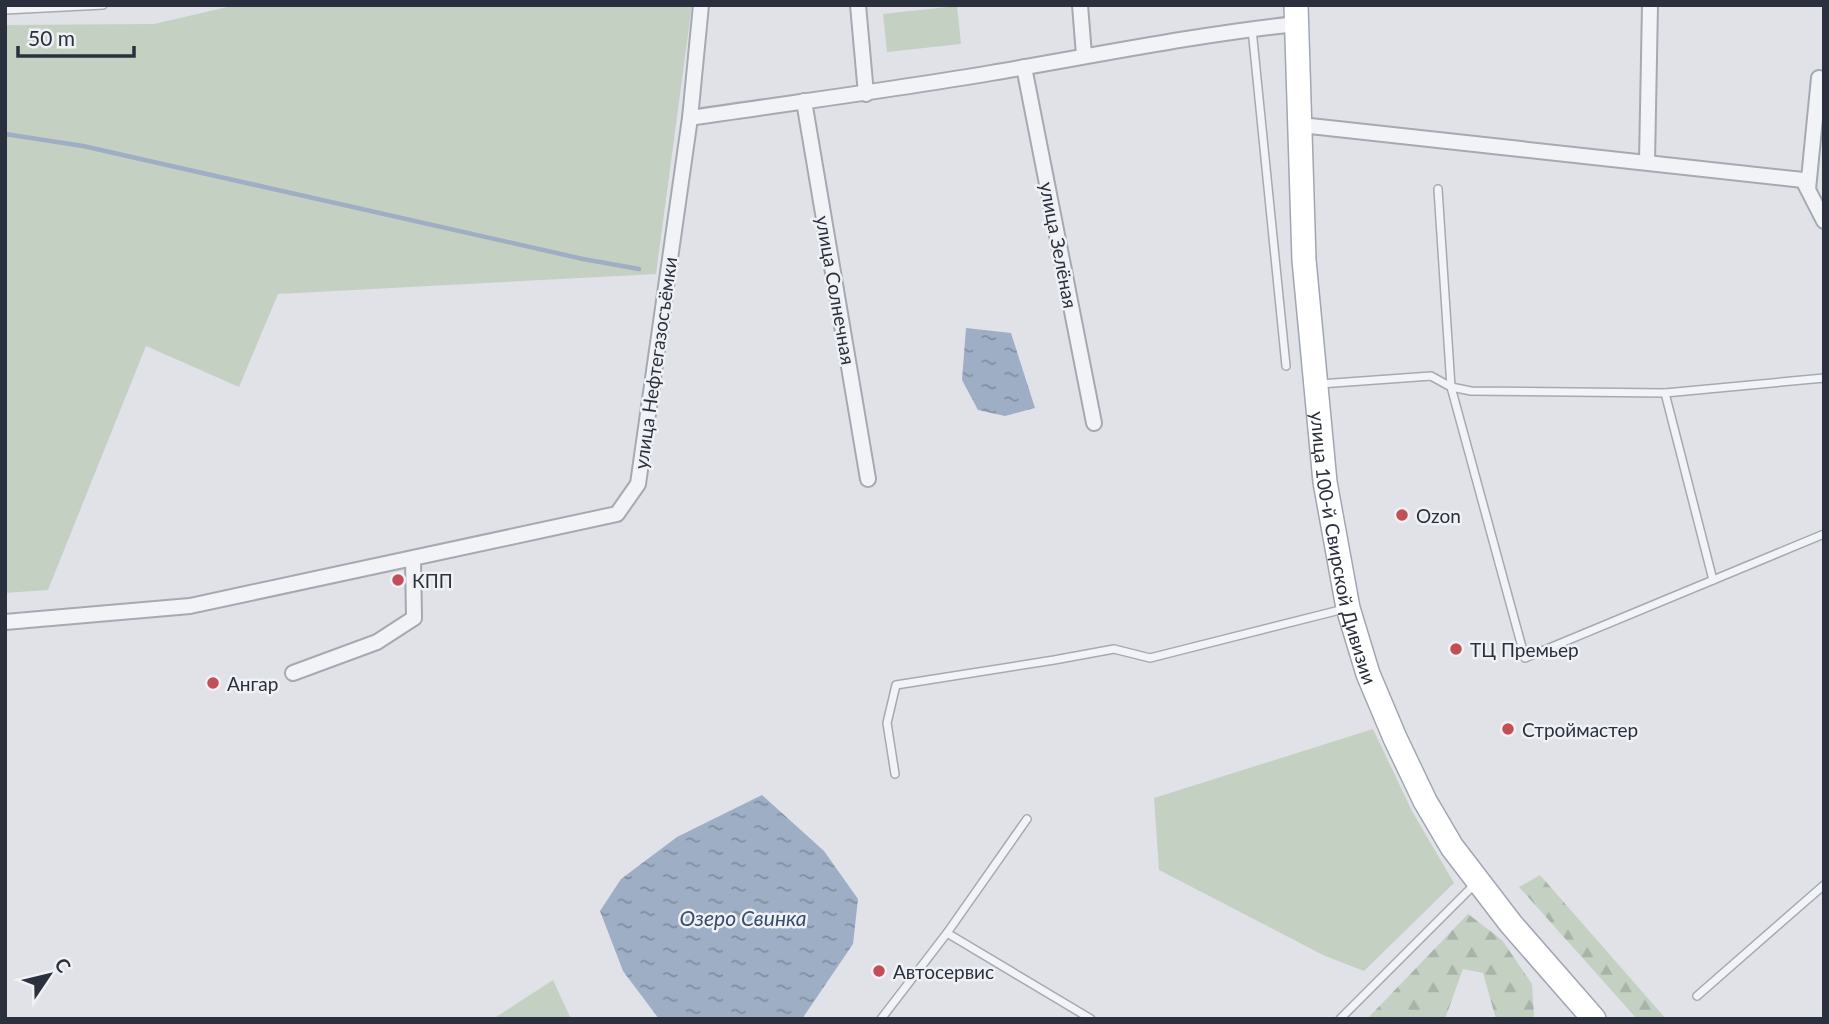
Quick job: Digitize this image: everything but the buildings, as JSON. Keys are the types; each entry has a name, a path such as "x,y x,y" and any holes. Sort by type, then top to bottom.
{"main road":[{"name":"улица 100-й Свирской Дивизии","path":"1296,14 1304,260 1325,482 1348,608 1368,674 1395,738 1425,801 1452,848 1585,1012"}],"street":[{"name":"улица Нефтегазосъёмки","path":"5,622 190,606 617,514 638,484 690,118 701,5"},
{"path":"858,5 866,94"},
{"path":"1080,5 1084,55"},
{"path":"1647,162 1650,5"},
{"path":"690,118 866,94 1252,28 1296,14"},
{"name":"улица Зелёная","path":"1024,67 1094,423"},
{"path":"1808,189 1819,78"},
{"name":"улица Солнечная","path":"804,101 869,479"},
{"path":"1301,125 1803,180 1824,221"},
{"path":"293,673 377,642 414,618 413,558"}],"lane":[{"path":"5,10 22,7 103,5"},
{"path":"1252,28 1286,366"},
{"path":"1438,188 1451,387 1525,658 1824,534"},
{"path":"1315,384 1431,376 1451,387 1471,391 1665,393 1824,378"},
{"path":"1665,393 1713,580"},
{"path":"895,775 887,723 896,685 1114,649 1150,658 1348,608"},
{"path":"881,1019 947,933 1027,819"},
{"path":"1340,1019 1477,881"},
{"path":"1697,996 1824,885"},
{"path":"947,933 1091,1019"}],"green space":[{"path":"236,5 692,5 656,274 278,294 239,387 146,346 48,590 5,593 5,25 154,24"},
{"path":"957,6 961,44 887,52 883,14"},
{"path":"1373,729 1412,811 1454,883 1364,971 1323,955 1159,870 1154,798"},
{"path":"1540,875 1666,1019 1637,1019 1519,887"},
{"path":"1468,914 1502,940 1532,984 1534,1016 1530,1019 1496,1019 1483,973 1463,969 1445,1019 1367,1019"},
{"path":"553,980 571,1019 493,1019"}],"water":[{"path":"966,328 1011,333 1035,408 1005,416 978,410 962,380"},
{"name":"Озеро Свинка","path":"762,795 824,851 858,899 853,944 802,1019 659,1019 623,971 600,911 621,879 677,837"}],"waterway":[{"path":"5,134 83,146 583,259 639,269"}],"place":[{"name":"Ozon","path":"1402,515"},
{"name":"КПП","path":"398,580"},
{"name":"ТЦ Премьер","path":"1456,649"},
{"name":"Ангар","path":"213,683"},
{"name":"Строймастер","path":"1508,729"},
{"name":"Автосервис","path":"879,971"}]}
